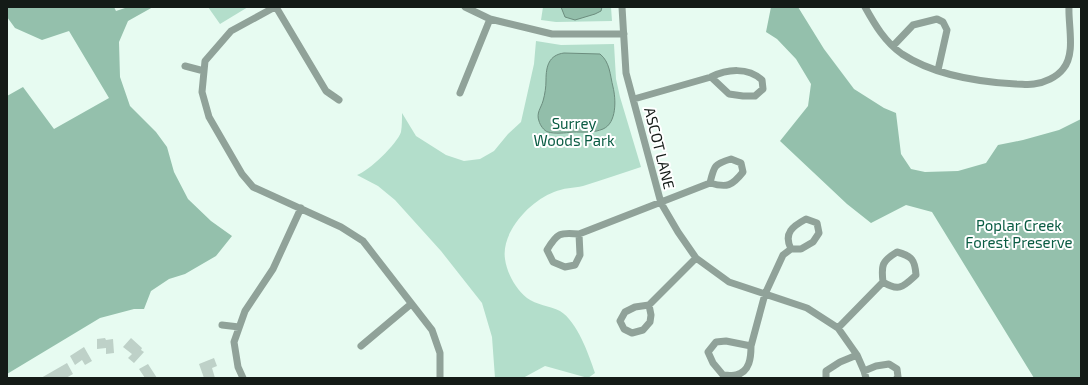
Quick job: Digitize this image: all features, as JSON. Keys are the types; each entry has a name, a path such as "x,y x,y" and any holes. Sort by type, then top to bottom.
{"street":[{"path":"339,100 326,91 275,7 231,31 205,60 202,92 208,117 242,174 253,187 340,227 363,241 432,330 440,354 440,378"},
{"path":"465,7 490,19 552,34 624,34"},
{"name":"ASCOT LANE","path":"622,7 626,73 661,203 696,258 729,282 807,308 838,328 857,355 865,374 876,366 889,364 897,369 897,378"},
{"path":"865,7 881,35 902,54 923,65 938,70 991,82 1034,84 1051,79 1064,69 1069,56 1069,7"},
{"path":"460,93 490,19"},
{"path":"893,46 913,24 937,19 943,22 947,30 938,70"},
{"path":"185,66 204,71"},
{"name":"ASCOT LANE","path":"634,99 711,77 720,72 732,70 756,75 762,80 763,89 755,96 729,94 711,77"},
{"name":"ASCOT LANE","path":"579,234 580,255 575,265 565,267 553,262 547,250 554,238 565,233 579,234 710,183 723,187 735,182 743,172 741,163 732,159 719,162 713,169 710,183"},
{"path":"243,378 238,367 234,342 245,311 273,269 301,208"},
{"path":"751,346 726,341 716,342 708,352 713,363 723,375 737,375 747,367 751,358 751,346 765,294 783,255 791,249 801,249 813,242 819,233 817,223 806,219 795,224 789,233 787,242 791,249"},
{"path":"838,328 883,282 882,270 886,259 897,252 908,255 915,264 916,275 904,286 892,287 883,282"},
{"path":"649,305 651,315 650,322 643,330 632,333 624,329 620,321 626,312 635,307 649,305 696,258"},
{"path":"361,346 411,304"},
{"path":"222,325 239,328"},
{"path":"826,378 826,371 840,362 857,355"}],"green space":[{"path":"7,7 114,7 116,11 128,7 153,7 128,21 119,42 120,77 130,106 156,132 167,147 174,172 188,199 211,221 232,236 216,256 185,274 169,279 151,291 144,309 134,309 100,318 7,374 7,96 23,87 54,129 109,98 69,31 42,40 15,28 7,17"},
{"path":"208,7 248,7 220,24"},
{"path":"543,7 611,7 612,21 556,22 541,20"},
{"name":"Poplar Creek Forest Preserve","path":"771,7 798,7 824,49 854,89 884,108 896,113 901,154 911,169 925,172 958,171 986,163 998,145 1059,130 1081,119 1081,378 1034,378 932,212 906,205 871,223 847,204 780,141 808,106 811,84 796,59 777,39 766,32"},
{"name":"Surrey Woods Park","path":"536,41 561,45 614,44 616,79 641,167 583,186 557,191 545,196 527,210 512,228 505,249 505,259 508,270 512,280 519,290 527,298 560,311 572,322 582,339 595,373 588,378 545,366 523,378 495,378 492,337 482,303 441,251 395,200 378,186 357,175 375,163 394,143 401,132 402,113 416,136 446,155 464,161 480,159 494,151 508,134 521,122 534,64"}],"shaded area":[{"path":"561,7 602,7 601,11 595,14 575,20 565,17"},
{"path":"564,53 600,54 606,61 614,92 615,104 611,122 603,129 592,132 554,133 547,131 540,124 538,115 545,93 546,75 549,62 555,56"}],"building":[{"path":"105,338 106,340 113,339 114,353 106,354 106,348 97,349 97,339"},
{"path":"131,338 142,348 141,350 144,352 134,363 128,358 132,354 123,347"},
{"path":"84,347 92,361 85,365 82,360 75,365 70,356"},
{"path":"214,358 217,366 212,368 215,378 204,378 199,364"},
{"path":"67,363 73,374 66,378 41,378"},
{"path":"148,364 157,378 145,378 139,369"}]}
